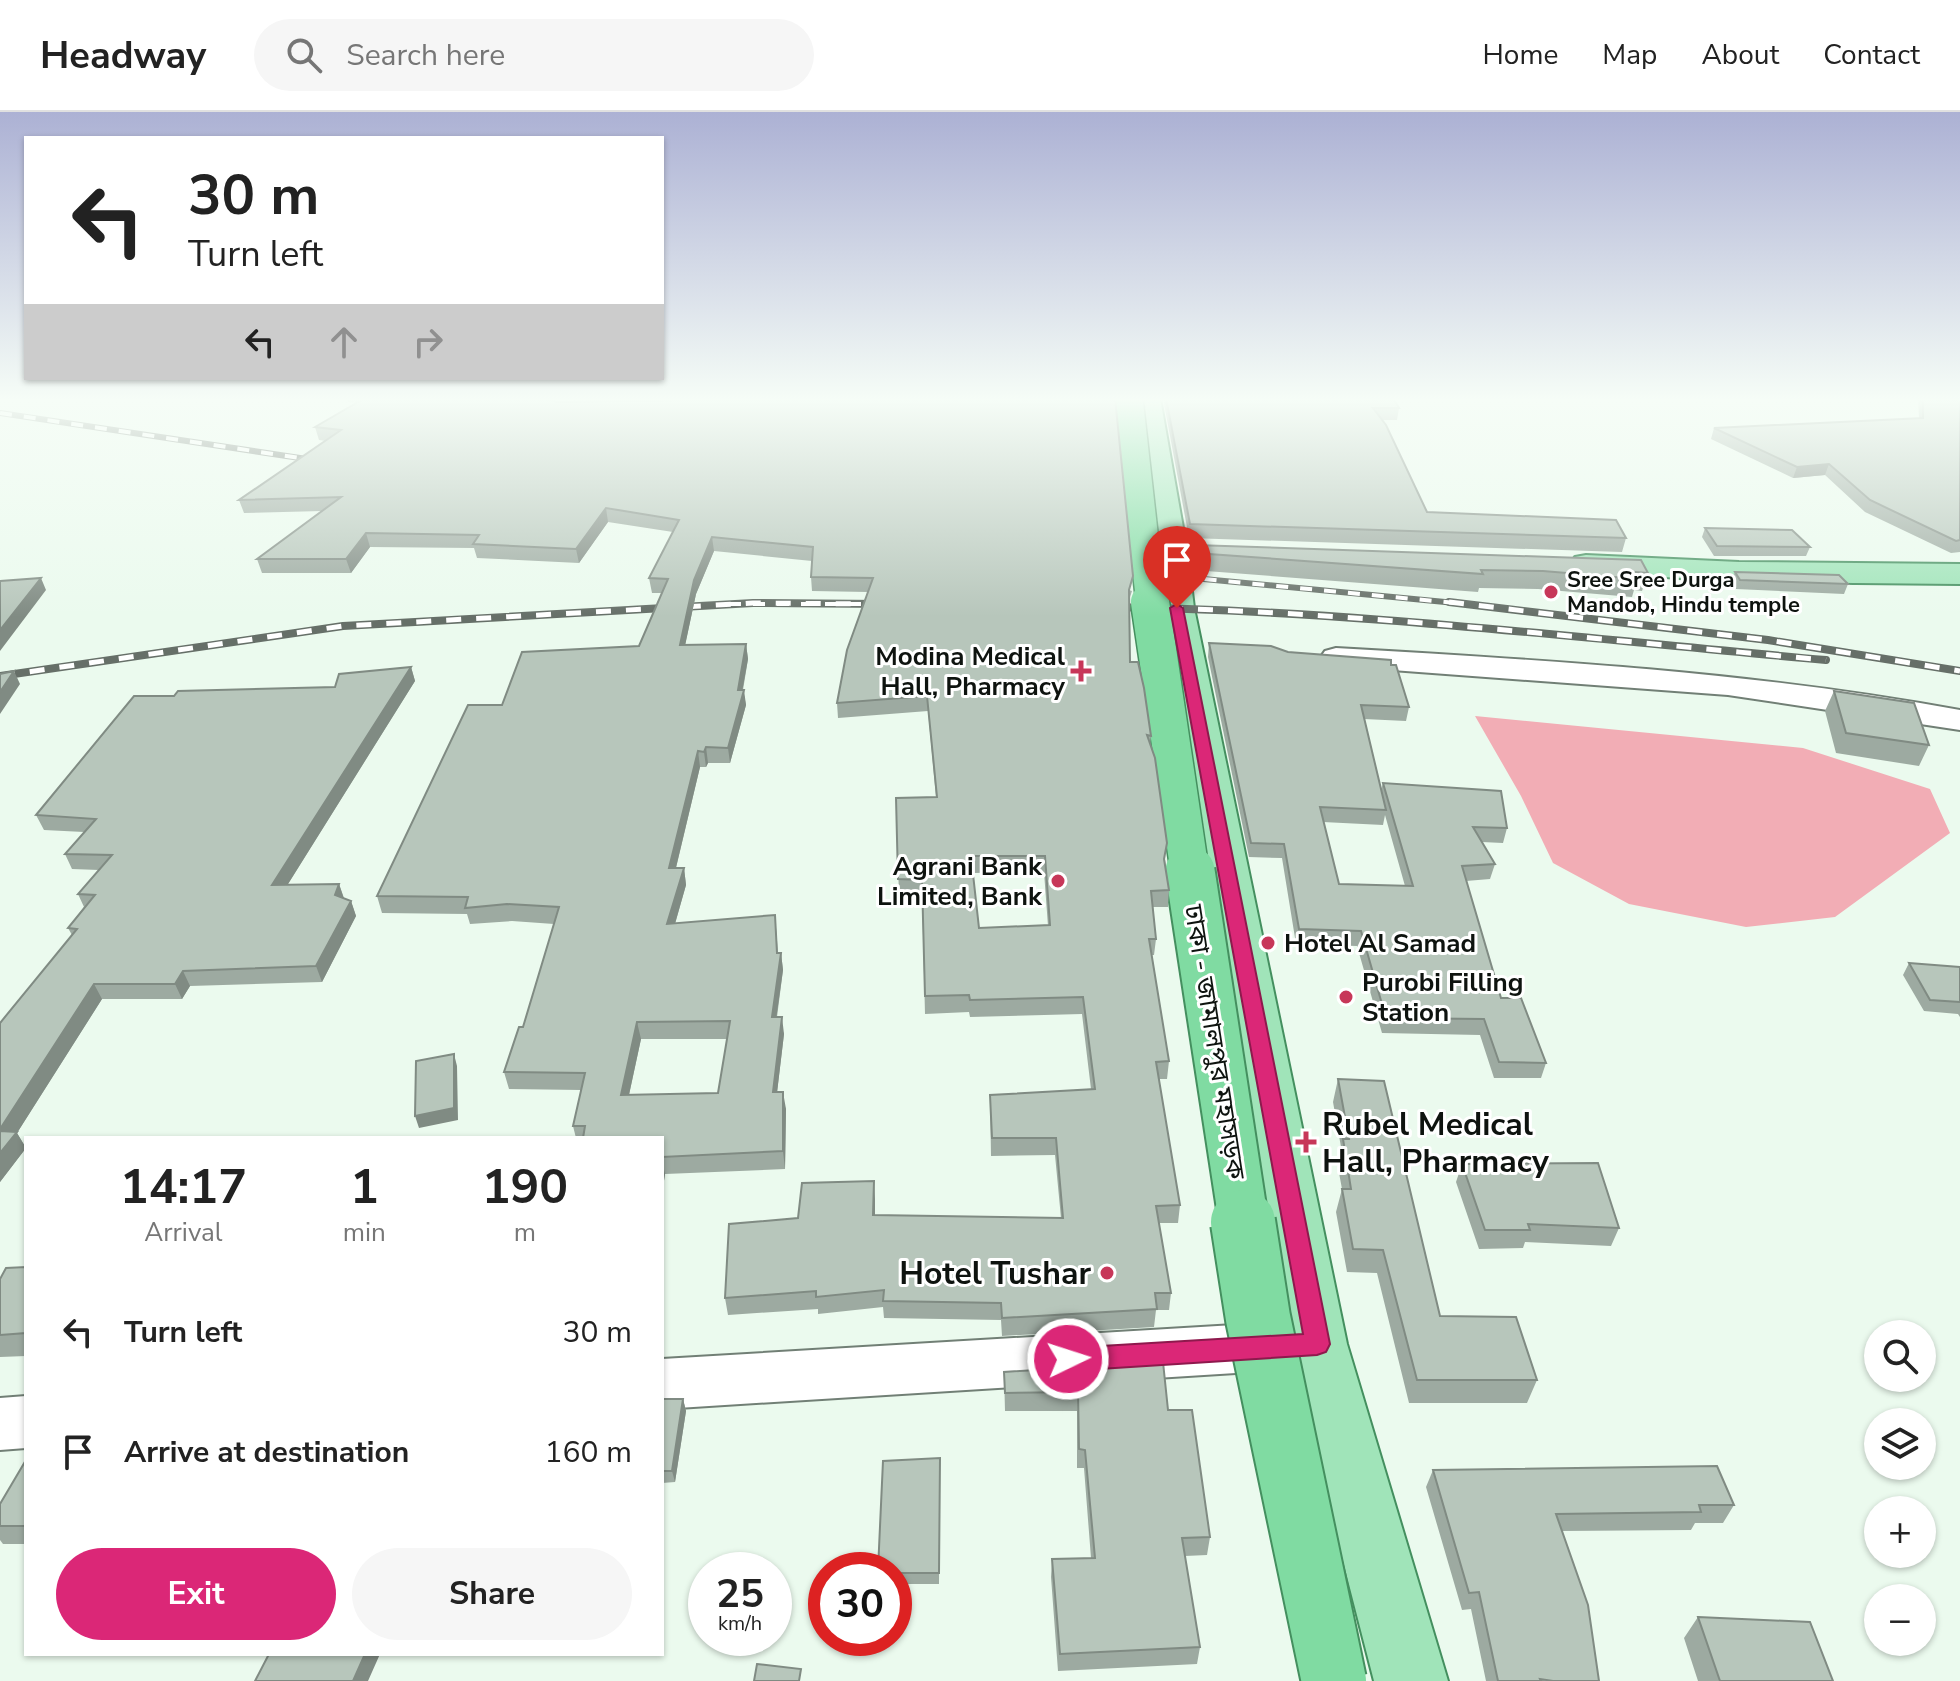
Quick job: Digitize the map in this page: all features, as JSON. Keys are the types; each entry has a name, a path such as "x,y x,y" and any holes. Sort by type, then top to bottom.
{"highway":[{"name":"ঢাকা - জামালপুর মহাসড়ক","path":"1136,471 1155,645 1258,1318 1334,1681"}],"main road":[{"path":"1167,471 1188,550 1177,608 1317,1344 1411,1681"},
{"path":"1556,562 1739,572 1960,574"}],"street":[{"path":"1313,656 1494,667 1740,688 1912,710 1960,720"},
{"path":"664,1384 1317,1344"},
{"path":"0,1424 24,1422"}],"shaded area":[{"path":"1475,716 1803,748 1930,789 1950,833 1835,917 1746,927 1629,904 1553,863 1521,796"}],"building":[{"path":"281,471 1122,471 1133,576 1129,590 1130,662 1138,662 1144,688 1151,736 1147,735 1155,758 1167,843 1164,859 1169,890 1151,891 1156,939 1149,939 1169,1061 1156,1062 1180,1205 1156,1206 1171,1293 1155,1293 1157,1309 1002,1318 1001,1303 883,1301 884,1290 816,1297 816,1291 725,1298 729,1224 798,1218 802,1183 874,1181 873,1215 1063,1218 1056,1138 992,1138 990,1095 1095,1089 1083,997 970,1000 969,995 925,996 922,880 898,879 896,798 937,797 927,696 837,703 847,650 873,578 811,577 813,547 712,537 694,580 680,645 746,644 738,690 744,690 728,748 706,747 704,752 698,751 669,868 684,868 667,924 775,915 777,953 781,953 772,1017 782,1017 773,1092 783,1092 783,1151 664,1157 664,1136 583,1136 585,1126 573,1126 585,1073 504,1072 519,1027 523,1027 559,907 507,904 465,908 468,897 377,896 468,705 502,705 522,652 639,646 668,579 649,578 679,520 606,508 576,549 473,544 479,535 366,533 346,559 257,559 341,497 239,500","holes":["971,856 1045,856 1050,925 979,928","730,1021 718,1093 621,1095 637,1022"]},
{"path":"1180,471 1408,471 1427,512 1616,520 1626,538 1190,524"},
{"path":"1837,471 1960,471 1960,540 1956,541 1870,500"},
{"path":"1705,528 1792,530 1810,547 1717,546"},
{"path":"1194,545 1641,560 1648,573 1636,572 1638,579 1543,571 1481,570 1483,574 1195,553"},
{"path":"1735,572 1839,575 1848,584 1740,580"},
{"path":"41,578 0,630 0,581"},
{"path":"1209,643 1271,646 1288,652 1391,660 1391,665 1396,665 1409,707 1361,705 1386,810 1320,807 1339,884 1413,886 1383,783 1501,791 1507,828 1473,827 1495,864 1462,866 1501,998 1521,998 1546,1063 1499,1062 1484,1019 1386,1018 1361,931 1299,929 1284,844 1251,843"},
{"path":"411,667 272,885 339,884 335,895 351,901 316,966 183,971 175,984 94,984 0,1129 0,1023 77,929 68,928 95,895 78,894 112,855 65,854 96,819 36,815 134,696 174,696 178,691 335,687 339,674"},
{"path":"14,671 0,692 0,674"},
{"path":"1834,691 1914,703 1929,745 1846,733"},
{"path":"1909,963 1960,967 1960,1002 1930,1000"},
{"path":"454,1054 454,1108 415,1116 416,1061"},
{"path":"1338,1079 1384,1081 1440,1316 1516,1317 1537,1380 1417,1380 1383,1250 1353,1249 1342,1189 1351,1189 1343,1139 1349,1139"},
{"path":"0,1131 17,1132 0,1153"},
{"path":"1598,1163 1619,1228 1528,1224 1530,1230 1485,1230 1462,1164"},
{"path":"24,1267 24,1333 0,1335 0,1279 6,1268"},
{"path":"1163,1362 1168,1410 1192,1410 1210,1537 1182,1538 1200,1647 1060,1654 1052,1559 1095,1558 1085,1450 1079,1449 1078,1392 1005,1393 1004,1372"},
{"path":"664,1399 683,1399 672,1471 664,1471"},
{"path":"940,1458 939,1573 912,1573 912,1552 879,1552 883,1461"},
{"path":"24,1463 24,1526 0,1526 0,1504"},
{"path":"1717,1466 1734,1505 1699,1505 1701,1512 1556,1514 1588,1605 1599,1681 1498,1681 1479,1592 1469,1593 1433,1470"},
{"path":"1698,1617 1810,1622 1833,1681 1720,1681"},
{"path":"268,1656 364,1656 353,1681 255,1681"},
{"path":"757,1664 801,1669 799,1681 754,1681"}],"railway":[{"path":"1109,570 1465,604"},
{"path":"1449,602 1465,604"},
{"path":"753,603 884,604 735,604 753,603"},
{"path":"729,604 735,604"},
{"path":"0,676 343,626 735,604"},
{"path":"1465,604 1768,640 1960,671"},
{"path":"1108,607 1378,620 1826,660"}],"place":[{"name":"Sree Sree Durga Mandob, Hindu temple","path":"1551,592"},
{"name":"Modina Medical Hall, Pharmacy","path":"1081,671"},
{"name":"Agrani Bank Limited, Bank","path":"1058,881"},
{"name":"Hotel Al Samad","path":"1268,943"},
{"name":"Purobi Filling Station","path":"1346,997"},
{"name":"Rubel Medical Hall, Pharmacy","path":"1306,1142"},
{"name":"Hotel Tushar","path":"1107,1273"}],"route":[{"path":"1068,1359 1317,1344 1177,608"}]}
